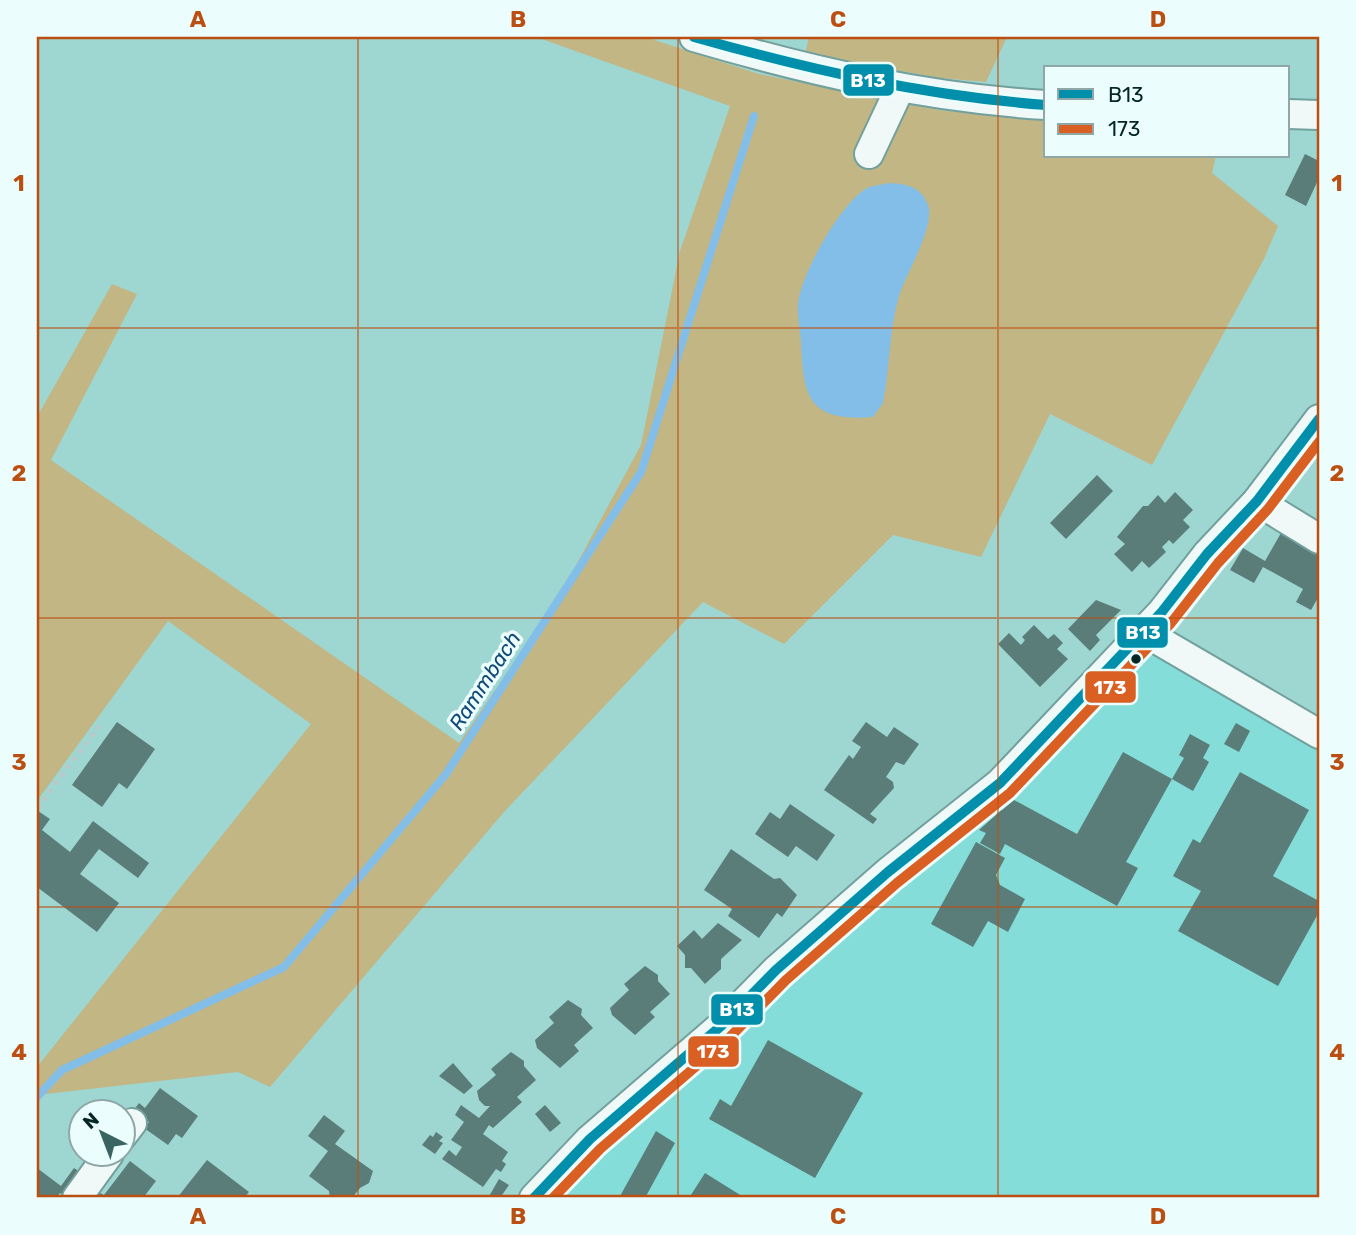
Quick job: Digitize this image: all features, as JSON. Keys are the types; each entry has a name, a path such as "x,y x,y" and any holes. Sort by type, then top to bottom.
{"street":[{"path":"694,37 785,64 900,88 1044,105"},
{"path":"869,154 900,88"},
{"path":"1290,114 1319,115"},
{"path":"534,1198 590,1139 721,1026 776,970 888,872 1000,783 1144,632 1207,554 1257,501 1319,419"},
{"path":"1257,501 1319,539"},
{"path":"1144,632 1319,734"},
{"path":"77,1198 99,1168"}],"path":[{"path":"37,809 99,726"}],"shaded area":[{"path":"536,37 645,37 759,74 880,99 945,111 1044,119 1044,158 1216,158 1212,173 1278,226 1264,259 1152,465 1050,414 981,557 893,535 784,644 703,602 504,812 270,1087 238,1072 37,1095 37,1067 311,724 168,621 37,801 37,417 112,284 137,294 51,460 459,743 560,595 641,445 680,251 730,106"},
{"path":"809,37 1007,37 986,82 940,78 805,54"},
{"path":"889,183 907,185 921,194 928,205 927,226 899,296 891,335 883,403 873,417 852,418 835,415 814,402 804,378 798,313 801,291 823,242 844,211 864,190"},
{"path":"1144,632 1319,728 1319,1198 534,1198"}],"building":[{"path":"1305,154 1319,161 1319,178 1306,206 1285,195"},
{"path":"1097,475 1113,491 1066,539 1050,523"},
{"path":"1175,492 1193,510 1183,520 1190,527 1173,544 1169,540 1162,547 1166,552 1149,568 1142,561 1132,572 1114,554 1125,544 1117,537 1143,506 1148,506 1158,495 1165,503"},
{"path":"1281,533 1319,555 1319,596 1311,610 1296,602 1303,589 1263,567 1254,583 1230,570 1243,548 1265,561"},
{"path":"1096,600 1121,610 1096,635 1100,640 1090,651 1068,629"},
{"path":"1034,625 1048,639 1054,634 1063,643 1057,649 1068,659 1040,687 998,644 1009,633 1021,645 1025,640 1022,637"},
{"path":"117,722 155,749 127,789 119,783 102,807 72,785"},
{"path":"866,722 887,737 894,727 919,744 904,765 896,762 886,777 893,782 894,788 870,814 877,819 873,824 824,790 849,755 853,759 861,747 852,741"},
{"path":"1236,723 1250,731 1239,752 1224,744"},
{"path":"1190,734 1210,745 1203,758 1209,762 1193,791 1172,779 1184,758 1179,755"},
{"path":"1123,752 1172,779 1126,862 1138,868 1117,906 1005,844 1000,854 980,843 986,833 979,830 996,815 998,808 1002,810 1014,800 1077,834"},
{"path":"1240,772 1309,810 1273,876 1319,901 1319,912 1278,986 1178,931 1201,891 1173,876 1193,839 1200,843"},
{"path":"790,804 835,835 817,861 796,846 788,857 755,834 770,812 780,819"},
{"path":"38,811 50,819 42,830 70,852 93,821 149,863 138,878 99,849 80,874 119,903 97,932 37,887"},
{"path":"976,842 1005,858 996,875 1000,885 1025,899 1008,932 988,921 973,947 931,924"},
{"path":"731,849 774,879 780,878 797,895 782,917 777,913 759,938 728,916 732,909 704,890"},
{"path":"718,923 742,940 721,959 721,969 705,984 691,968 685,968 685,955 677,946 694,930 702,939"},
{"path":"645,966 658,975 658,981 670,994 650,1012 655,1017 635,1035 612,1015 610,1008 629,990 624,984"},
{"path":"568,1000 582,1009 581,1015 593,1028 574,1045 579,1051 560,1068 537,1048 535,1040 554,1023 549,1017"},
{"path":"768,1040 863,1093 815,1178 709,1119 720,1099 731,1106"},
{"path":"511,1052 524,1061 524,1066 536,1080 517,1097 522,1102 493,1128 489,1125 483,1134 508,1152 502,1161 506,1164 501,1172 496,1169 483,1187 442,1159 449,1150 456,1156 462,1147 451,1140 464,1122 455,1115 461,1105 479,1118 490,1106 485,1106 479,1100 477,1091 496,1075 491,1069"},
{"path":"453,1063 473,1086 464,1094 439,1076"},
{"path":"160,1088 198,1116 182,1138 176,1134 168,1145 144,1128 149,1122 136,1113 136,1107 139,1103 145,1108"},
{"path":"545,1105 561,1123 550,1132 535,1114"},
{"path":"324,1115 345,1131 335,1144 373,1171 369,1183 360,1188 352,1198 330,1198 329,1191 309,1176 328,1151 308,1136"},
{"path":"656,1131 675,1143 645,1198 619,1198"},
{"path":"436,1132 443,1137 439,1141 443,1143 435,1154 422,1145"},
{"path":"207,1160 249,1192 244,1198 177,1198"},
{"path":"136,1166 156,1181 143,1198 97,1197 100,1193 104,1195 125,1168 136,1168"},
{"path":"37,1168 61,1186 74,1168 87,1177 67,1198 60,1193 56,1198 37,1198"},
{"path":"705,1173 745,1198 689,1198"},
{"path":"499,1179 509,1185 500,1198 488,1198"}],"waterway":[{"name":"Rammbach","path":"37,1097 62,1070 284,967 446,774 641,472 754,116"}],"transit line":[{"name":"B13","path":"694,37 868,80 957,95 1044,105"},
{"name":"B13","path":"534,1198 590,1139 721,1026 776,970 888,872 1000,783 1161,613 1207,554 1257,501 1319,419"},
{"name":"173","path":"553,1198 600,1149 730,1037 786,980 897,883 1010,793 1171,623 1218,563 1268,509 1319,442"}]}
